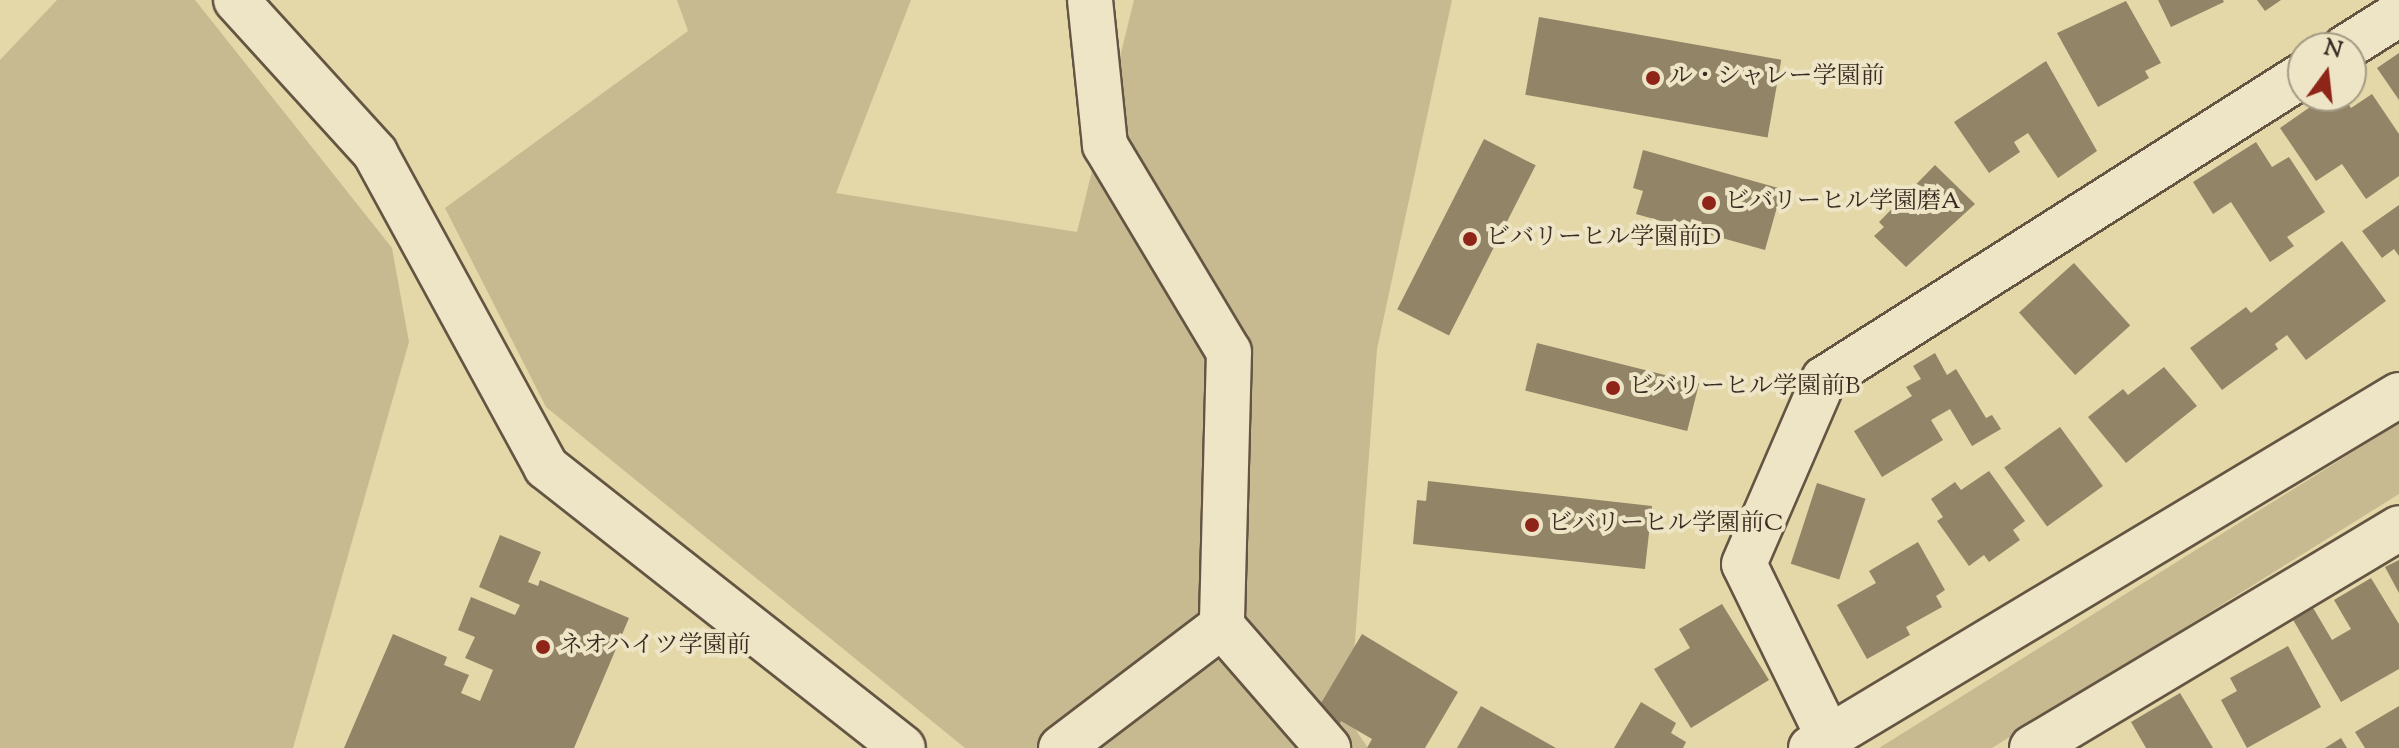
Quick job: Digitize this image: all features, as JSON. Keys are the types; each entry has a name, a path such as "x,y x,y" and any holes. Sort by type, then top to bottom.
{"street":[{"path":"236,0 375,153 546,467 903,748"},
{"path":"1090,0 1105,145 1229,352 1222,626 1328,748"},
{"path":"2367,34 2399,14"},
{"path":"2287,85 1824,379 1744,564 1820,742 2399,395"},
{"path":"2032,748 2399,528"},
{"path":"1061,748 1222,626"}],"shaded area":[{"path":"57,0 195,0 392,248 409,342 293,748 0,748 0,60"},
{"path":"677,0 911,0 836,193 1077,232 1134,0 1452,0 1377,349 1349,720 1368,748 965,748 546,407 445,208 688,31"},
{"path":"2399,423 2399,494 1992,748 1879,748"}],"building":[{"path":"2158,0 2223,0 2224,2 2171,27"},
{"path":"2257,0 2281,0 2265,11"},
{"path":"2126,1 2161,63 2145,71 2149,78 2098,107 2057,33"},
{"name":"ル・シャレー学園前","path":"1539,17 1781,60 1768,138 1525,95"},
{"path":"2399,53 2399,100 2377,68"},
{"path":"2046,61 2097,151 2058,178 2028,133 2014,142 2020,152 1989,173 1954,122"},
{"path":"2372,94 2399,134 2399,176 2366,199 2342,164 2316,181 2280,128 2303,112 2367,112 2367,97"},
{"name":"ビバリーヒル学園前D","path":"1484,139 1536,165 1449,336 1397,309"},
{"path":"2256,142 2272,167 2289,157 2325,212 2287,237 2294,246 2270,262 2231,202 2213,214 2193,182"},
{"name":"ビバリーヒル学園磨A","path":"1643,150 1782,189 1765,250 1636,214 1643,191 1633,188"},
{"path":"1935,165 1975,204 1906,267 1874,236 1884,227 1879,222"},
{"path":"2399,205 2399,256 2394,249 2382,258 2362,231"},
{"path":"2342,241 2386,301 2306,360 2287,335 2275,344 2278,349 2222,390 2190,348 2246,307 2251,313"},
{"path":"2074,263 2130,325 2075,375 2019,313"},
{"name":"ビバリーヒル学園前B","path":"1537,343 1699,383 1687,431 1525,391"},
{"path":"1935,353 1947,375 1956,369 1986,418 1992,415 2001,429 1972,446 1950,409 1931,420 1943,440 1882,477 1854,431 1912,396 1906,387 1921,379 1913,366"},
{"path":"2164,367 2197,406 2126,463 2088,417 2123,389 2128,395"},
{"path":"2060,427 2103,486 2047,527 2004,468"},
{"path":"1989,471 2025,521 2013,530 2020,540 1989,562 1984,555 1969,566 1937,521 1943,517 1931,499 1955,482 1961,490"},
{"name":"ビバリーヒル学園前C","path":"1428,481 1652,506 1645,569 1413,544 1417,500 1426,501"},
{"path":"1817,483 1866,499 1839,580 1791,564"},
{"name":"ネオハイツ学園前","path":"500,535 541,552 528,582 538,586 540,580 629,618 574,748 344,748 393,634 447,657 444,665 469,675 461,693 480,701 493,670 465,658 475,637 458,630 471,597 515,615 520,605 479,587"},
{"path":"1918,542 1945,590 1936,596 1942,607 1906,627 1910,635 1867,659 1837,605 1876,583 1869,571"},
{"path":"2399,560 2399,593 2385,567"},
{"path":"2371,578 2399,624 2399,669 2341,702 2292,618 2312,606 2332,640 2351,629 2334,600"},
{"path":"1722,604 1769,680 1691,728 1654,669 1690,648 1679,629"},
{"path":"1362,634 1458,692 1425,748 1367,748 1372,739 1341,721 1337,729 1314,715"},
{"path":"2288,646 2321,707 2247,748 2221,700 2237,691 2230,678"},
{"path":"2180,693 2213,748 2146,748 2131,722"},
{"path":"1641,702 1676,723 1671,733 1686,742 1683,748 1614,748"},
{"path":"1481,706 1556,748 1457,748"},
{"path":"2399,706 2399,748 2365,748 2355,732"},
{"path":"2341,738 2347,748 2325,748"}],"place":[{"name":"ル・シャレー学園前","path":"1653,78"},
{"name":"ビバリーヒル学園磨A","path":"1709,203"},
{"name":"ビバリーヒル学園前D","path":"1470,239"},
{"name":"ビバリーヒル学園前B","path":"1613,388"},
{"name":"ビバリーヒル学園前C","path":"1532,525"},
{"name":"ネオハイツ学園前","path":"543,647"}]}
